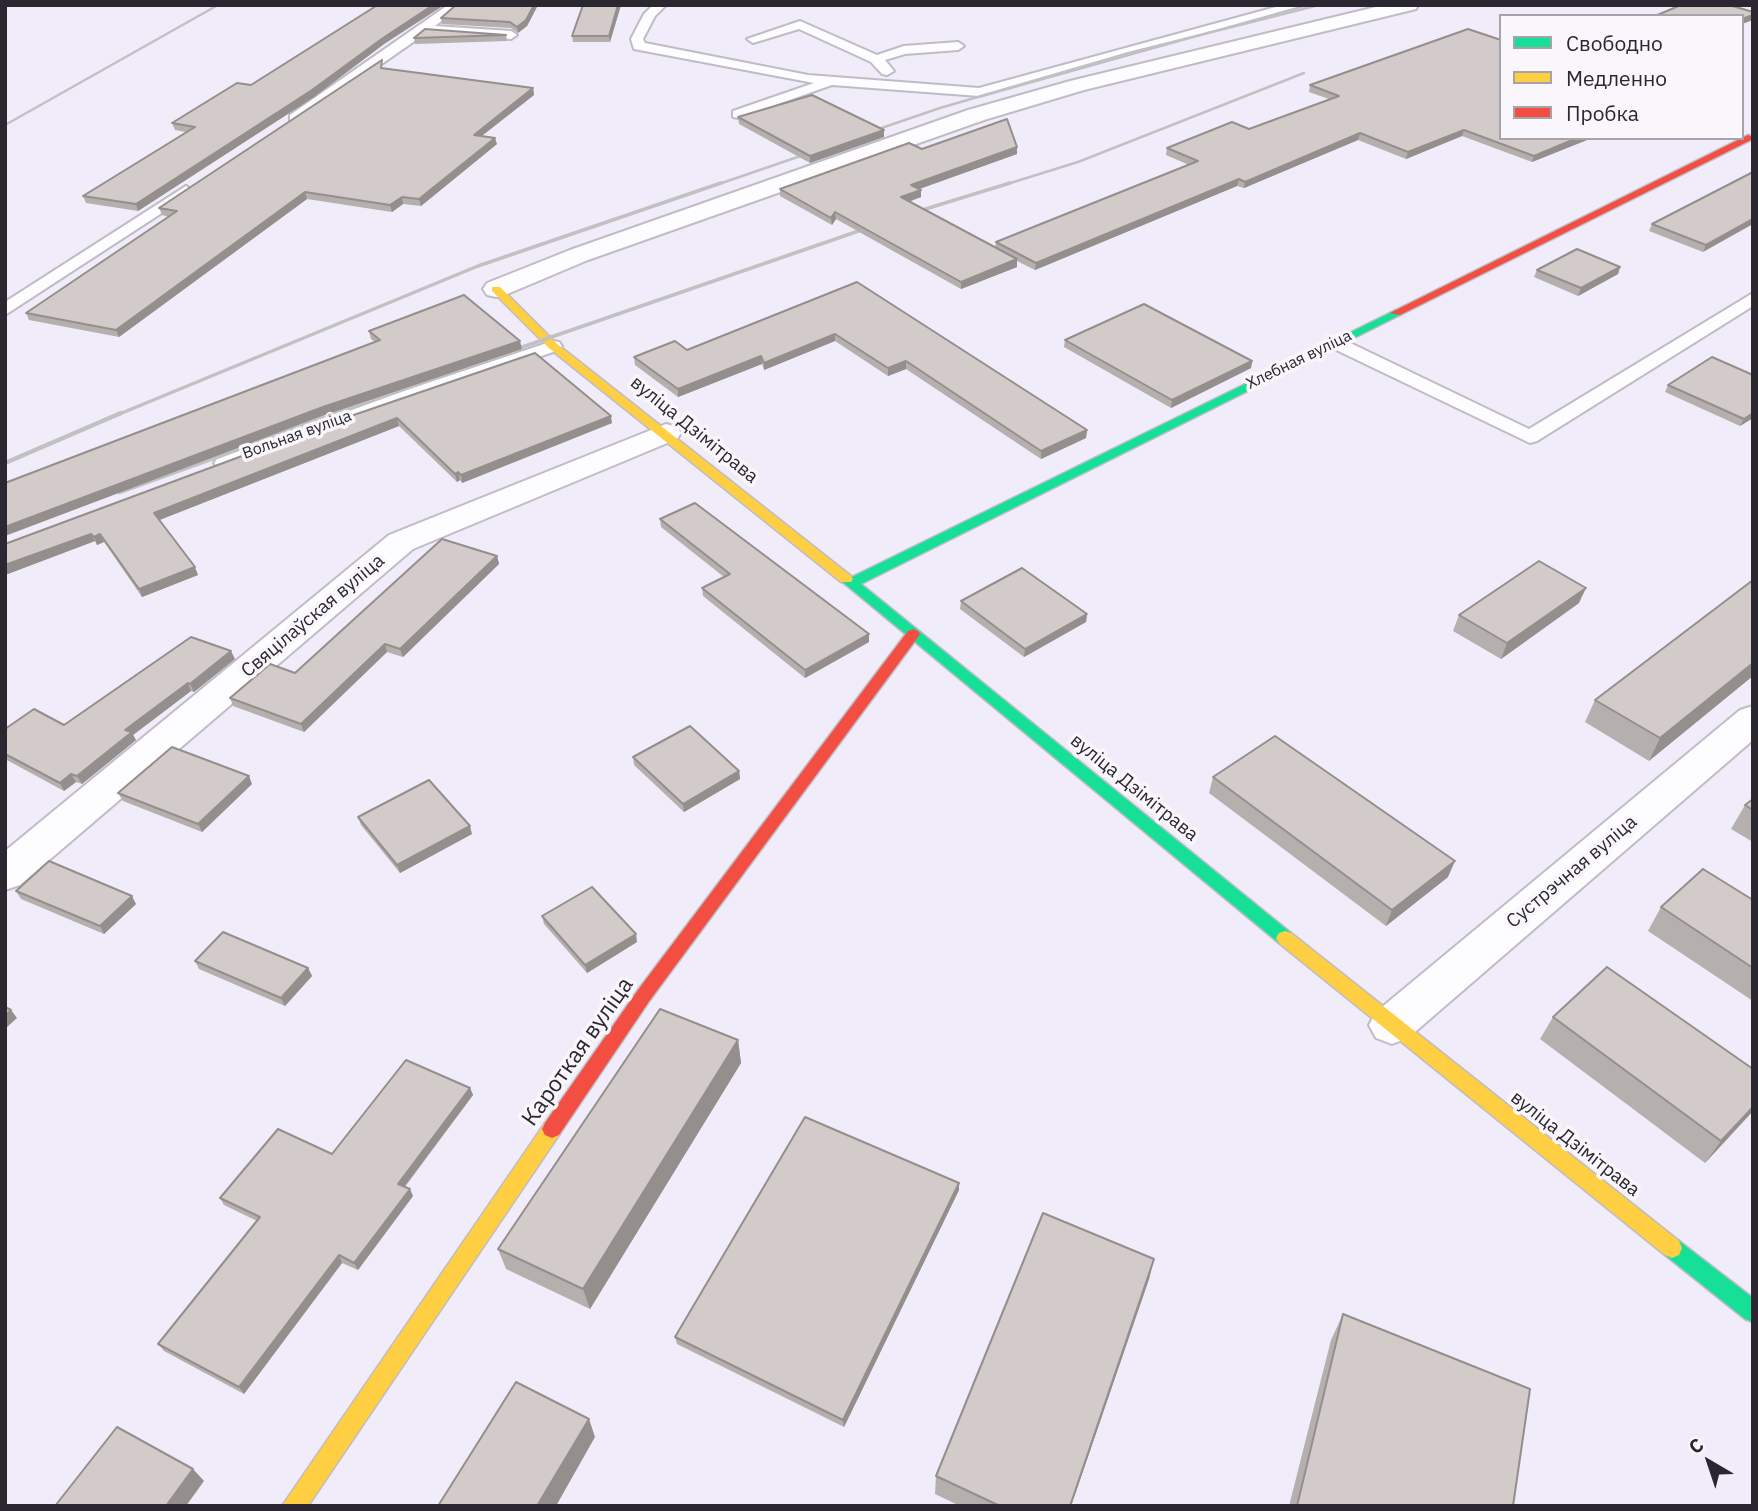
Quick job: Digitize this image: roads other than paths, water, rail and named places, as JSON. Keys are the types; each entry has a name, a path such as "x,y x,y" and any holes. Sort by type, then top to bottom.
{"street":[{"path":"496,289 579,255 976,115 1077,85 1409,5"},
{"name":"Хлебная вуліца","path":"851,583 1748,138"},
{"name":"вуліца Дзімітрава","path":"496,289 553,346 666,433 1392,1025 1753,1312"},
{"name":"Свяцілаўская вуліца","path":"5,874 401,542 666,433"},
{"name":"Кароткая вуліца","path":"294,1506 644,995 913,634"},
{"name":"Сустрэчная вуліца","path":"1392,1025 1753,719"}],"lane":[{"path":"285,125 456,5"},
{"path":"660,5 650,14 637,38 639,46 738,66 834,81 979,92 1200,29 1298,5"},
{"path":"753,39 800,25 876,59 901,87"},
{"path":"423,29 511,35"},
{"path":"876,59 904,50 958,46"},
{"path":"738,114 834,81"},
{"path":"5,310 194,186"},
{"path":"1336,343 1530,437 1753,298"},
{"name":"Вольная вуліца","path":"207,469 333,421 553,346"}],"railway":[{"path":"5,125 218,5"},
{"path":"861,135 940,108 1129,53 1319,5"},
{"path":"1004,185 1078,162 1304,73"},
{"path":"716,185 818,150"},
{"path":"117,415 478,266 721,183"},
{"path":"906,215 1010,183"},
{"path":"502,354 876,225"},
{"path":"333,415 459,369"},
{"path":"5,463 121,413"},
{"path":"120,492 338,413"}]}
